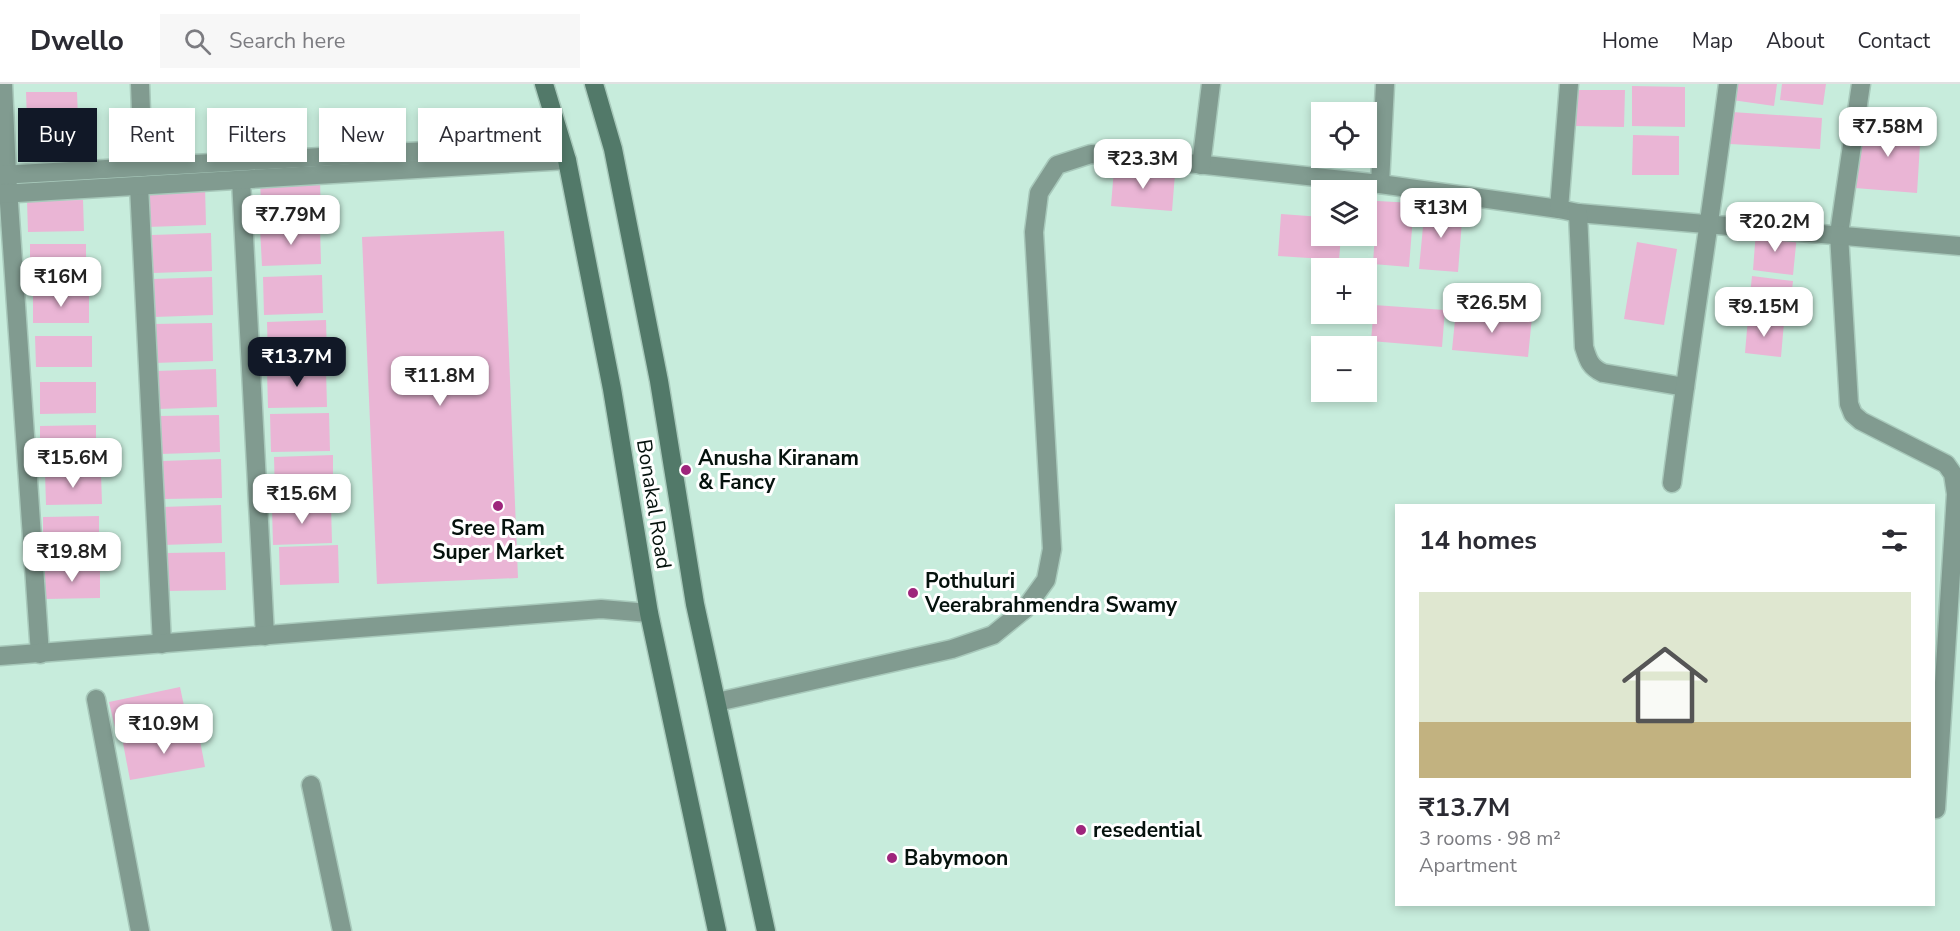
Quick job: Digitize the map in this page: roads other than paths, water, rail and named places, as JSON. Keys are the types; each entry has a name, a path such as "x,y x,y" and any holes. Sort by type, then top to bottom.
{"main road":[{"name":"Bonakal Road","path":"544,84 551,108"},
{"name":"Bonakal Road","path":"594,84 615,160 659,381 695,604 766,931"},
{"name":"Bonakal Road","path":"562,146 567,160 612,389 649,613 717,931"}],"street":[{"path":"3,84 5,194 40,654"},
{"path":"140,84 143,167"},
{"path":"1201,165 1211,84"},
{"path":"1380,184 1385,84"},
{"path":"1559,209 1569,84"},
{"path":"1672,483 1728,84"},
{"path":"1861,84 1839,234 1849,404 1853,414 1861,421 1946,464 1953,474 1956,494 1936,809"},
{"path":"4,175 418,151"},
{"path":"717,702 952,649 993,635 1025,609 1046,580 1052,549 1034,232 1039,193 1057,165 1091,154 1121,157"},
{"path":"5,194 567,160"},
{"path":"1178,162 1380,184 1578,213 1960,246"},
{"path":"241,180 265,636"},
{"path":"139,186 162,644"},
{"path":"1578,213 1584,347 1587,359 1592,367 1603,373 1684,387"},
{"path":"0,656 601,609 649,613"},
{"path":"96,699 140,931"},
{"path":"311,784 342,931"}],"tunnel":[{"path":"1121,157 1178,162"}],"place":[{"name":"Anusha Kiranam & Fancy","path":"686,470"},
{"name":"Sree Ram Super Market","path":"498,506"},
{"name":"Pothuluri Veerabrahmendra Swamy","path":"913,593"},
{"name":"resedential","path":"1081,830"},
{"name":"Babymoon","path":"892,858"}]}
